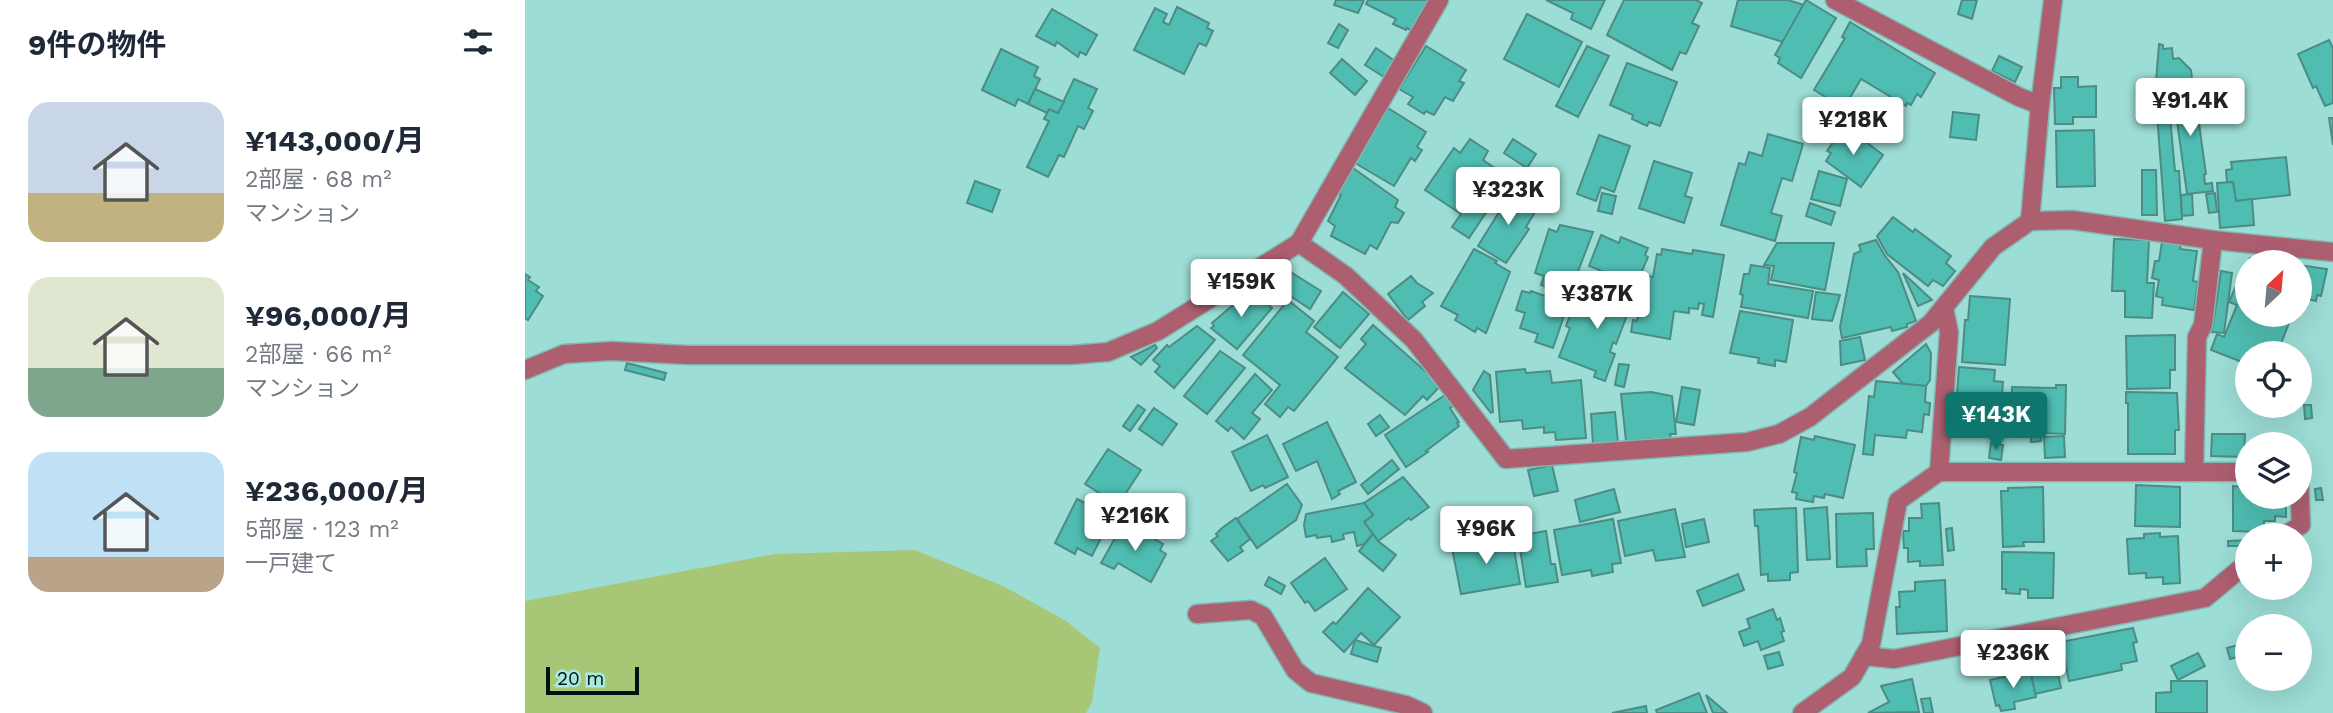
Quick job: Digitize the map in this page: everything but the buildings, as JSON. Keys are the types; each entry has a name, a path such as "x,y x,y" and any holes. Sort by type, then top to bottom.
{"street":[{"path":"525,370 563,354 612,351 687,355 1071,355 1108,352 1159,331 1299,243 1439,0"},
{"path":"1835,0 2019,97 2040,105"},
{"path":"2030,221 2053,0"},
{"path":"1299,243 1346,276 1414,340 1506,459 1747,442 1779,434 1810,417 1931,323 1993,247 2030,221 2073,220 2213,240 2333,252"},
{"path":"2194,472 2197,337 2203,325 2213,240"},
{"path":"1939,472 1949,332 1944,308"},
{"path":"1802,713 1852,677 1871,644 1898,501 1939,472 2235,472"},
{"path":"1864,656 1894,659 2205,598 2235,573"},
{"path":"1197,614 1251,610 1263,616 1295,670 1311,683 1406,705 1423,713"}],"green space":[{"path":"915,550 1003,586 1066,621 1100,648 1092,702 1086,713 525,713 525,601 775,554"}]}
